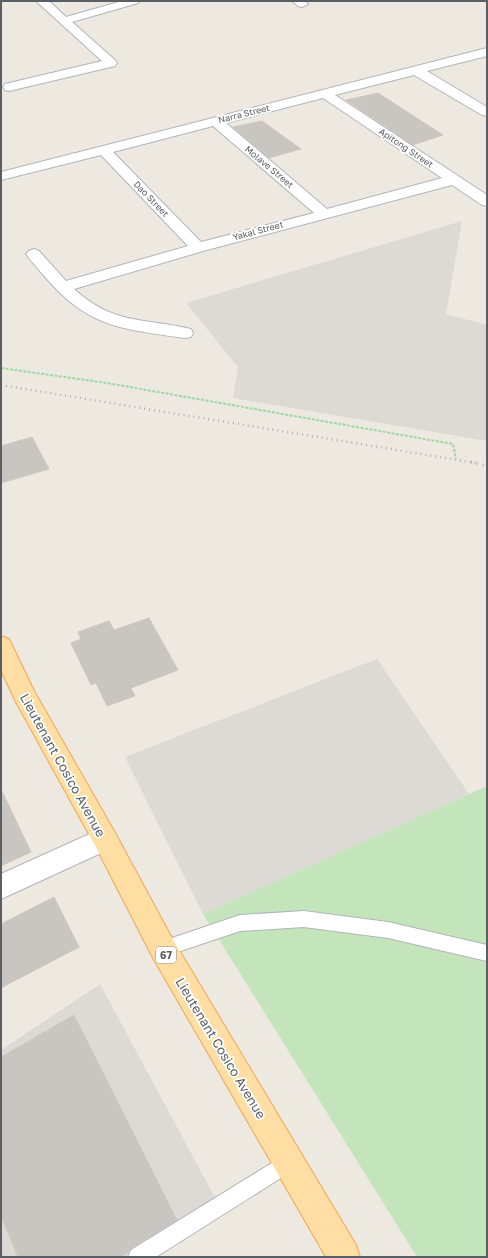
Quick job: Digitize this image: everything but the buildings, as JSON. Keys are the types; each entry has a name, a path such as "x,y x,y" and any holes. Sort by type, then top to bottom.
{"main road":[{"name":"Lieutenant Cosico Avenue","path":"2,647 24,695 104,839 163,950 344,1257"}],"street":[{"path":"9,87 111,63 42,1"},
{"path":"64,21 134,1"},
{"name":"Narra Street","path":"1,176 487,52"},
{"path":"417,71 487,112"},
{"name":"Apitong Street","path":"325,94 487,202"},
{"name":"Molave Street","path":"215,121 324,214"},
{"name":"Dao Street","path":"104,150 198,248"},
{"name":"Yakal Street","path":"64,287 198,248 454,180"},
{"path":"34,254 64,287 88,308 106,318 138,326 185,333"},
{"path":"1,887 104,839"}],"lane":[{"path":"163,950 240,923 304,919 388,930 487,953"},
{"path":"138,1257 288,1162"}],"path":[{"path":"1,368 107,383 453,444 456,459"}],"shaded area":[{"path":"462,221 446,314 487,325 487,441 233,398 238,367 186,303"},
{"path":"377,659 469,794 203,914 125,757"},
{"path":"100,984 219,1205 143,1257 1,1257 1,1050"}],"green space":[{"path":"487,786 487,1257 417,1257 203,914"}],"railway":[{"path":"1,385 473,463"},
{"path":"473,463 487,466"}]}
